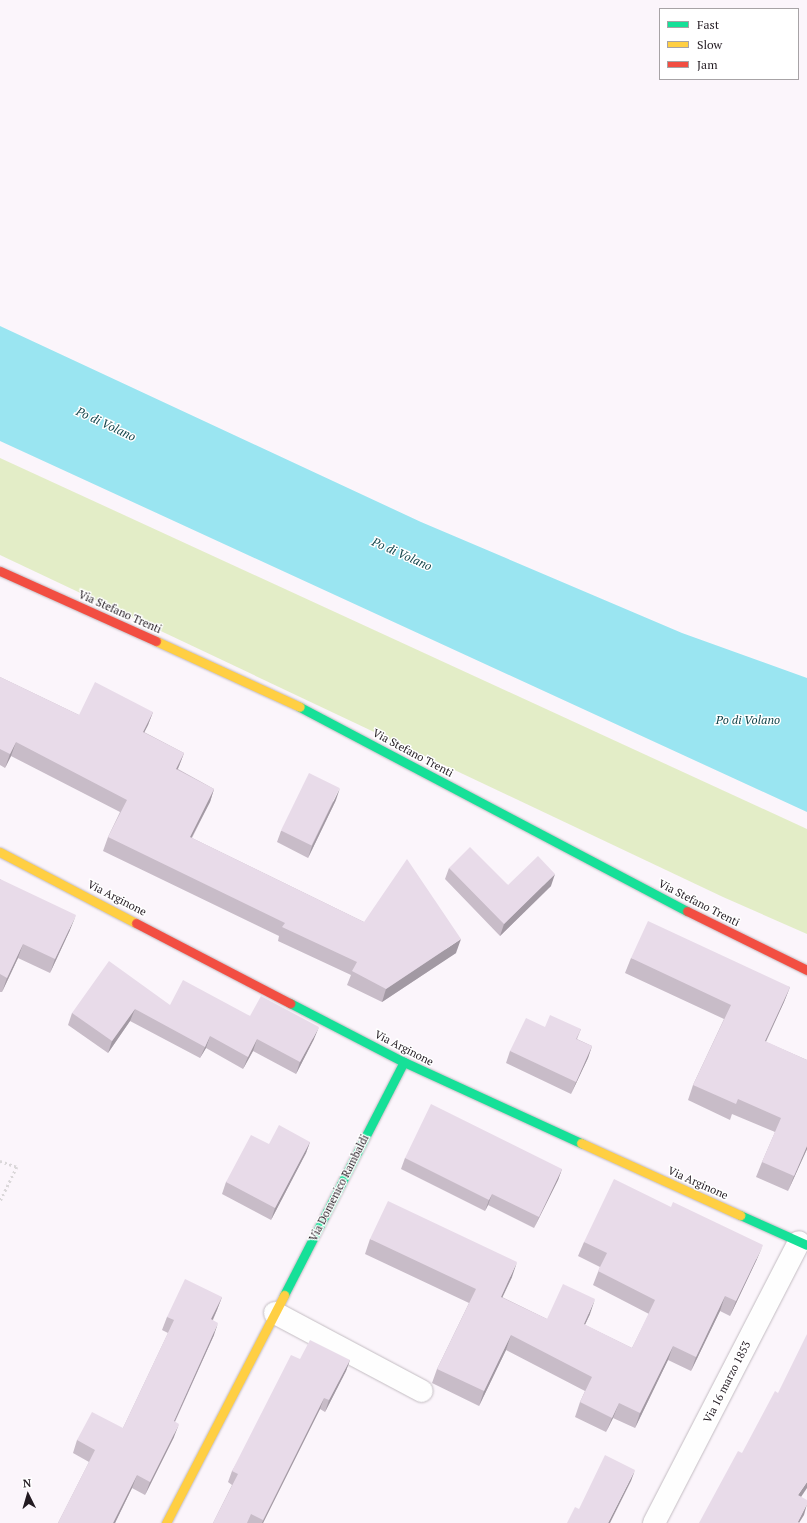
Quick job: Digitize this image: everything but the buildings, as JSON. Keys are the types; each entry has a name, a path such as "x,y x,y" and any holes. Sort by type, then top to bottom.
{"street":[{"name":"Via Stefano Trenti","path":"0,571 286,700 706,921 807,970"},
{"name":"Via Arginone","path":"0,852 404,1062 803,1243"},
{"name":"Via Domenico Rambaldi","path":"166,1523 404,1062"},
{"name":"Via 16 marzo 1853","path":"654,1523 803,1243"},
{"path":"274,1313 422,1391"}],"path":[{"path":"0,1161 17,1167 0,1202"}],"green space":[{"path":"0,458 807,829 807,934 723,897 0,555"}],"water":[{"name":"Po di Volano","path":"0,326 421,522 682,633 807,678 807,812 0,441"}],"traffic: fast":[{"path":"300,707 687,911"},
{"path":"290,1003 404,1062 581,1143"},
{"path":"284,1295 404,1062"},
{"path":"740,1215 807,1245"}],"traffic: slow":[{"path":"156,641 300,707"},
{"path":"0,852 136,923"},
{"path":"581,1143 740,1215"},
{"path":"166,1523 284,1295"}],"traffic: jam":[{"path":"0,571 156,641"},
{"path":"687,911 807,970"},
{"path":"136,923 290,1003"}]}
